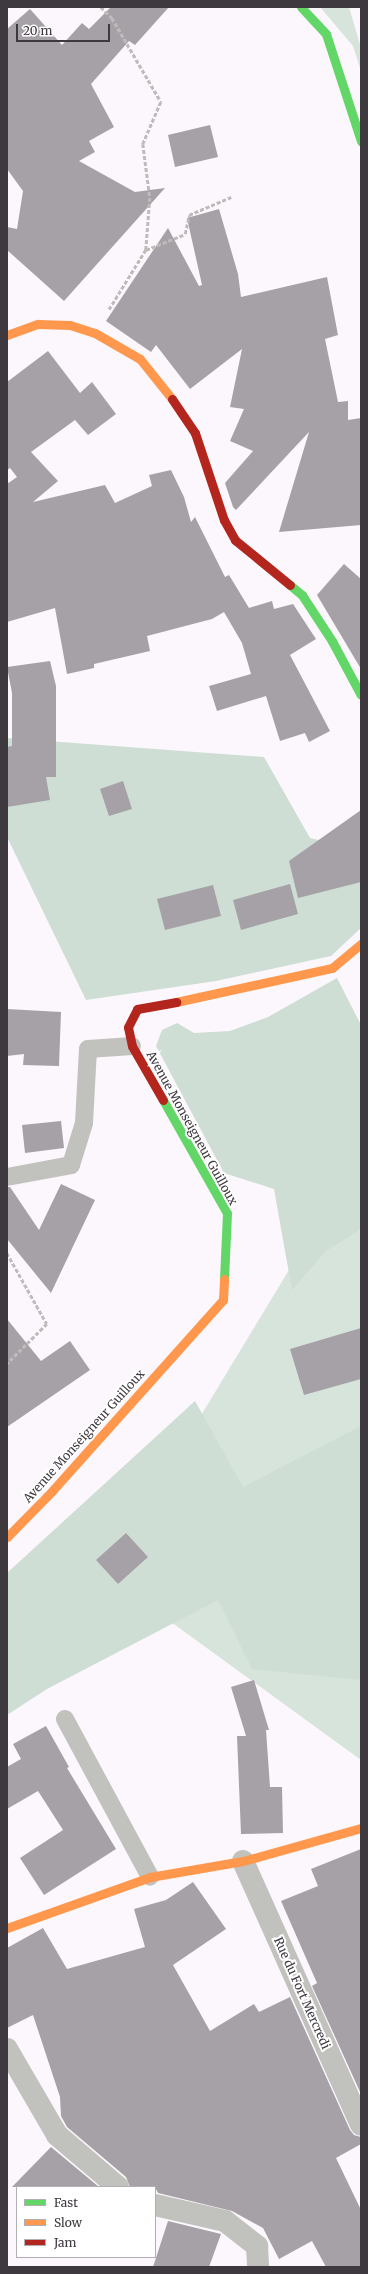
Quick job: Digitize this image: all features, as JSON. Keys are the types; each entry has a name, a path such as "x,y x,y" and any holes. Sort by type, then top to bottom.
{"street":[{"path":"301,7 326,34 361,141"},
{"path":"7,335 38,324 70,325 95,333 140,359 160,382 195,434 224,520 235,540 302,595 332,641 361,695"},
{"name":"Avenue Monseigneur Guilloux","path":"7,1537 52,1491 223,1300 227,1213 132,1046 128,1027 137,1009 210,996 332,968 361,944"},
{"path":"7,1928 150,1877 243,1860 361,1828"},
{"name":"Rue du Fort Mercredi","path":"243,1860 361,2125"},
{"path":"7,2049 57,2135 117,2186"},
{"path":"156,2206 225,2221 257,2246 258,2267"}],"lane":[{"path":"7,1177 71,1165 84,1123 88,1049 132,1046"},
{"path":"65,1720 150,1877"}],"path":[{"path":"95,333 146,250 150,198 143,144 161,102 112,18 101,7"},
{"path":"146,250 185,234 189,215 231,197"},
{"path":"7,1253 47,1324 7,1364"}],"shaded area":[{"path":"320,7 349,7 361,48 361,71 353,46"},
{"path":"7,738 264,757 310,838 361,850 361,928 331,956 216,981 86,1000 7,837"},
{"path":"337,978 361,1025 361,1229 326,1251 292,1290 274,1189 224,1173 156,1046 162,1030 177,1023 194,1033 230,1031 268,1017"},
{"path":"361,1151 361,1760 105,1574"},
{"path":"195,1401 243,1487 361,1426 361,1680 252,1669 218,1600 47,1689 7,1715 7,1573"}],"building":[{"path":"111,7 169,7 135,45 129,41 91,84 114,127 89,141 95,152 79,161 135,192 165,188 64,301 7,250 7,227 17,229 23,191 7,169 7,29 30,9 62,45 82,23 89,29"},
{"path":"210,125 218,157 175,167 168,135"},
{"path":"219,209 238,274 241,297 327,277 338,335 325,339 338,402 348,401 348,420 361,418 361,525 279,532 309,432 236,510 233,507 225,483 253,451 230,441 244,409 230,407 242,349 190,389 156,345 151,352 106,321 168,228 199,286 202,285 187,218"},
{"path":"48,351 80,393 92,382 116,414 88,435 75,420 31,452 58,481 33,502 105,485 115,503 152,486 149,475 171,470 184,497 191,522 195,517 225,577 229,575 249,608 272,601 274,609 293,604 316,639 290,655 330,731 309,742 305,733 280,741 266,696 217,711 209,686 251,674 242,643 224,612 212,619 147,636 150,651 94,664 94,668 67,674 55,608 7,622 7,484 17,477 10,468 7,470 7,382"},
{"path":"344,564 361,579 361,669 317,595"},
{"path":"50,661 56,686 56,777 46,777 50,800 7,807 7,747 12,746 12,693 7,667"},
{"path":"123,781 132,809 109,816 100,789"},
{"path":"361,810 361,882 298,898 289,861"},
{"path":"290,884 298,914 241,930 233,900"},
{"path":"213,885 221,916 165,930 157,899"},
{"path":"7,1009 61,1012 59,1066 23,1065 24,1054 7,1056"},
{"path":"61,1121 64,1148 25,1153 22,1125"},
{"path":"61,1184 95,1200 51,1293 7,1239 7,1187 10,1187 39,1230"},
{"path":"7,1319 41,1361 70,1341 90,1370 7,1427"},
{"path":"361,1328 361,1379 304,1395 290,1349"},
{"path":"126,1533 148,1557 118,1584 96,1560"},
{"path":"254,1680 269,1730 266,1730 270,1787 282,1787 283,1833 241,1834 237,1736 246,1736 231,1687"},
{"path":"46,1726 69,1767 67,1768 116,1849 44,1895 20,1858 63,1830 38,1791 7,1809 7,1767 21,1759 13,1744"},
{"path":"361,1849 361,2094 312,1986 317,1983 281,1901 318,1886 311,1869"},
{"path":"193,1882 226,1929 173,1965 210,2031 254,2004 259,2012 290,1997 350,2130 354,2135 361,2137 361,2144 336,2158 361,2210 361,2267 326,2267 312,2241 279,2259 263,2228 232,2211 158,2193 156,2186 130,2186 126,2177 67,2127 61,2116 60,2097 33,2015 7,2028 7,1948 43,1928 67,1969 145,1947 134,1909 166,1900"},
{"path":"51,2147 98,2186 16,2186 12,2187"},
{"path":"168,2221 221,2234 209,2267 153,2267"}],"traffic: fast":[{"path":"301,7 326,34 361,141"},
{"path":"290,585 302,595 332,641 361,695"},
{"path":"163,1100 227,1213 224,1279"}],"traffic: slow":[{"path":"7,335 38,324 70,325 95,333 140,359 172,399"},
{"path":"176,1002 332,968 361,944"},
{"path":"7,1537 52,1491 223,1300 224,1279"},
{"path":"7,1928 150,1877 243,1861 361,1828"}],"traffic: jam":[{"path":"172,399 195,433 224,520 235,540 290,585"},
{"path":"163,1100 132,1046 128,1027 137,1009 176,1002"}]}
